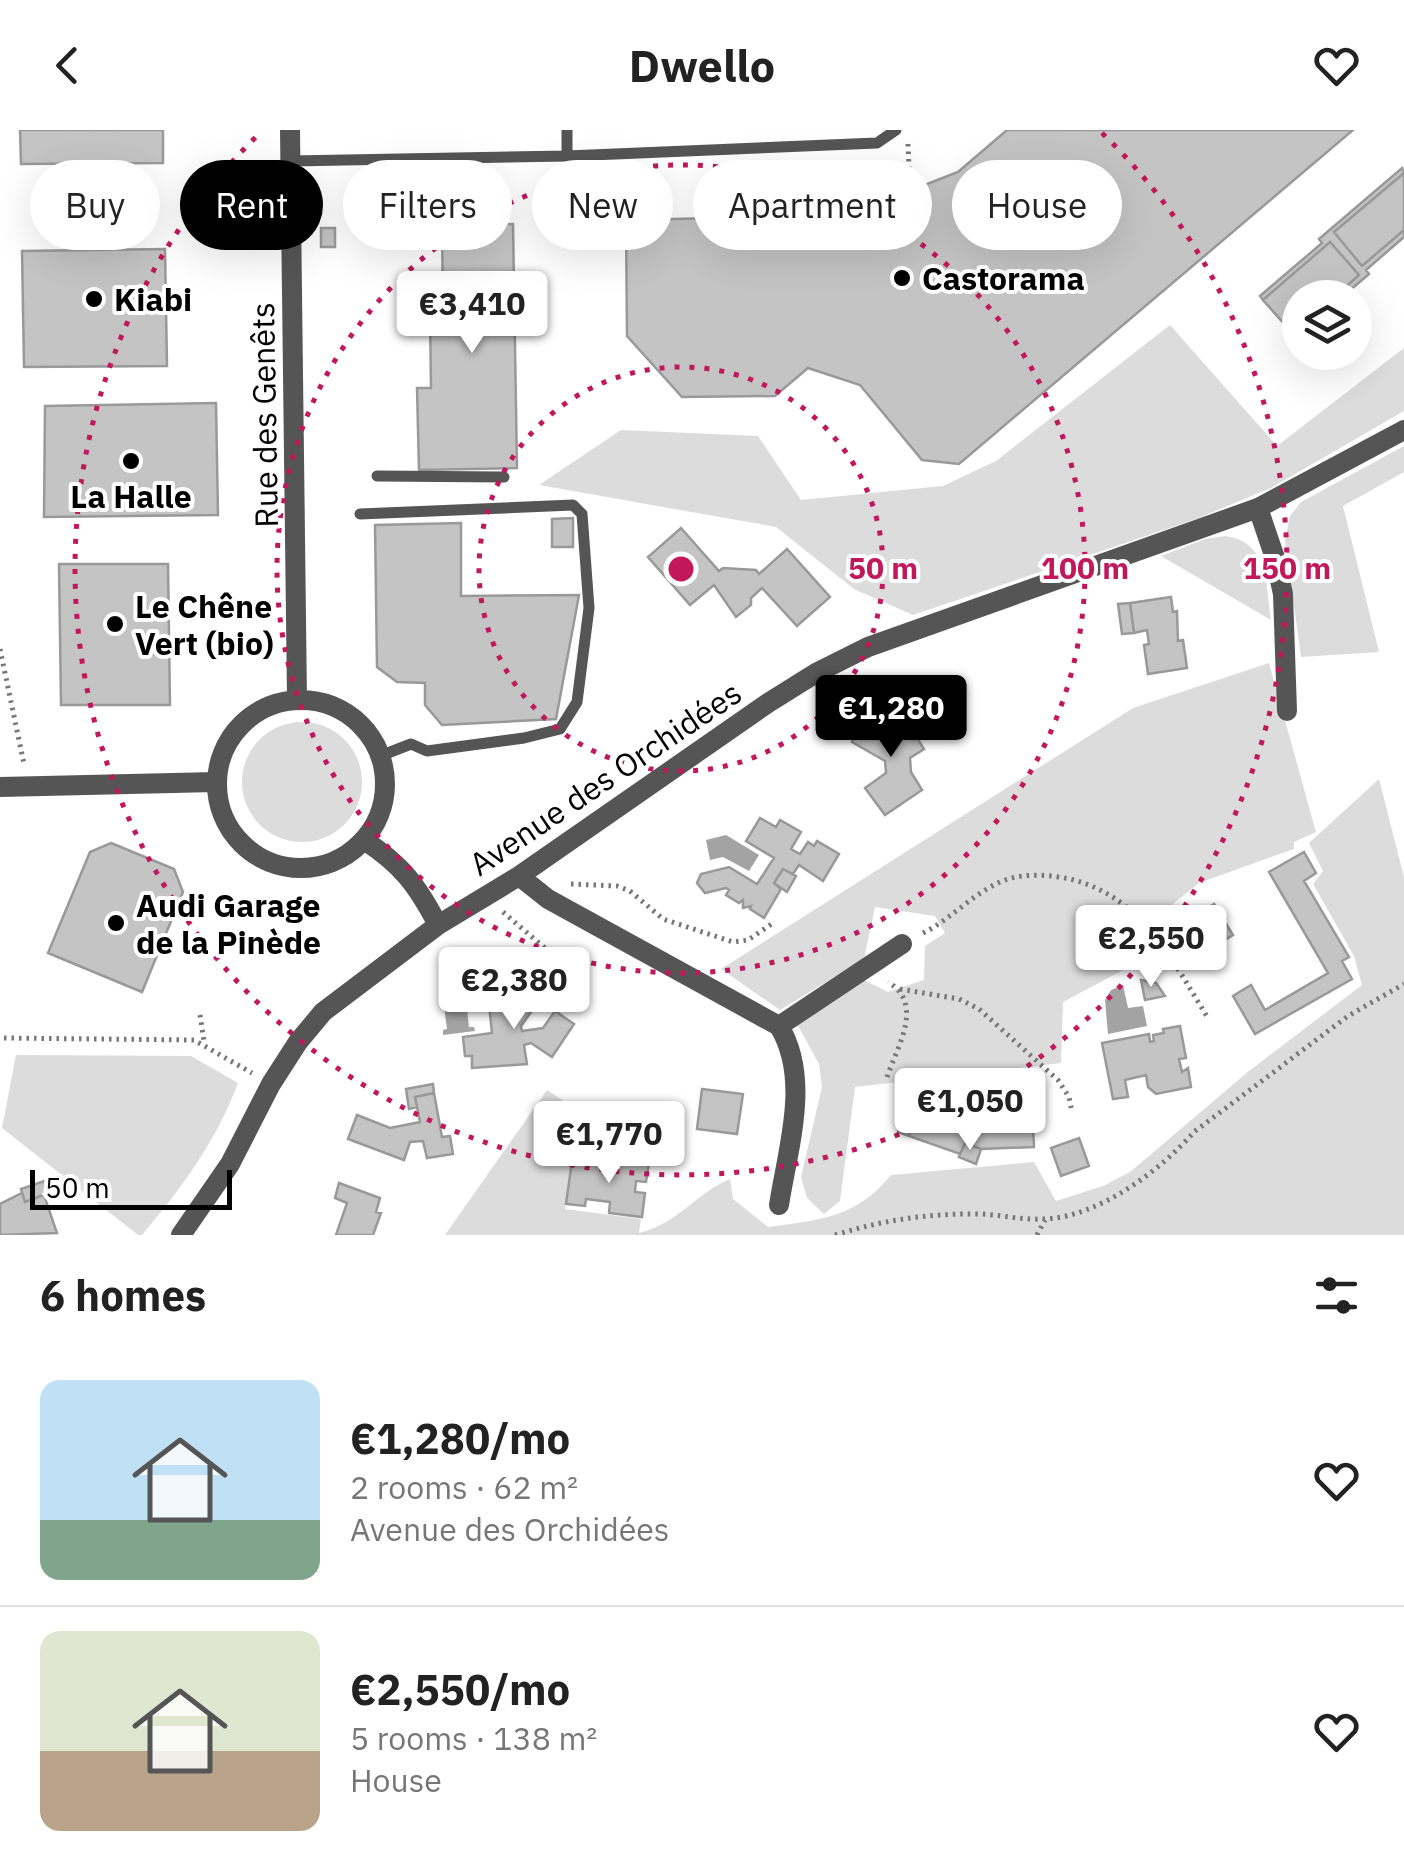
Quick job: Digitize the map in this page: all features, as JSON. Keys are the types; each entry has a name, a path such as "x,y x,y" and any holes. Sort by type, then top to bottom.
{"street":[{"name":"Rue des Genêts","path":"290,130 291,160"},
{"name":"Rue des Genêts","path":"292,250 297,700"},
{"name":"Avenue des Orchidées","path":"181,1235 230,1164 271,1084 323,1012 438,925 519,876 768,703 868,646 1258,508 1404,430"},
{"path":"1258,508 1283,594 1287,711"},
{"path":"297,700 317,701 353,718 367,731 380,756 386,786 382,806 364,840 337,861 304,868 270,863 254,855 230,831 216,782 223,751 241,725 266,707 297,700"},
{"path":"0,787 216,782"},
{"path":"364,840 411,877 438,925"},
{"path":"519,876 548,899 779,1026 793,1055 796,1073 780,1205"},
{"path":"779,1026 902,944"}],"lane":[{"path":"567,130 567,156"},
{"path":"323,160 567,156 877,143 896,130"},
{"path":"377,476 504,477"},
{"path":"360,514 573,504 582,514 589,608 577,702 560,730 427,751 412,744 380,756"}],"path":[{"path":"908,130 909,160"},
{"path":"0,650 28,786"},
{"path":"902,944 940,925 1008,880 1039,876 1075,880 1129,906 1166,952 1208,1018"},
{"path":"548,899 561,887 576,882 617,886 630,891 663,920 733,942 748,940 773,923"},
{"path":"487,896 546,949 562,996 571,1004"},
{"path":"858,974 872,972 900,989 959,999 979,1008 1058,1080 1069,1097 1072,1112"},
{"path":"835,1235 877,1222 930,1215 980,1214 1045,1220 1113,1198 1152,1172 1194,1132 1348,1016 1404,984"},
{"path":"887,1077 903,1039 906,1001 900,989"},
{"path":"200,1015 205,1044"},
{"path":"4,1038 194,1040 271,1084"},
{"path":"1037,1235 1045,1220"}],"shaded area":[{"path":"1170,325 1277,446 1404,348 1404,411 1271,488 1196,519 913,615 854,589 776,527 539,485 621,430 758,436 801,500 943,486 996,461"},
{"path":"1404,446 1404,472 1343,506 1379,652 1301,657 1285,541 1290,516 1301,502"},
{"path":"1225,536 1239,540 1258,556 1266,579 1271,620 1161,556 1205,539"},
{"path":"1269,663 1316,832 1294,842 1294,849 1199,883 1174,903 1144,959 1063,1002 1061,1063 855,1087 840,1201 824,1214 807,1198 801,1177 822,1087 819,1064 797,1024 864,980 888,992 924,980 925,946 945,933 935,916 875,907 864,959 780,1010 721,969 1133,708"},
{"path":"302,722 325,727 344,740 357,759 362,782 357,805 344,824 325,837 302,842 279,837 260,824 247,805 242,782 247,759 260,740 279,727"},
{"path":"1379,779 1404,877 1404,1235 445,1235 547,1090 600,1125 591,1151 571,1159 565,1209 641,1219 639,1233 666,1222 730,1179 733,1199 768,1227 821,1219 850,1209 891,1175 1034,1162 1056,1201 1103,1186 1130,1172 1249,1071 1362,985 1354,956 1313,884 1323,871 1309,843"},
{"path":"726,835 759,855 749,871 723,857 710,860 706,840"},
{"path":"464,981 469,1027 475,1031 443,1035 447,1029 441,984"},
{"path":"1123,985 1128,1008 1143,1006 1147,1026 1108,1034 1105,1000 1111,990"},
{"path":"16,1055 191,1056 238,1083 197,1163 156,1218 138,1235 2,1128"}],"building":[{"path":"20,130 163,130 163,163 30,160 30,164 21,164"},
{"name":"Castorama","path":"1007,130 1353,130 959,464 922,460 860,385 808,368 775,396 682,397 627,336 626,250 673,250 673,219 693,218 693,250 932,250 932,182 952,174 952,250 1122,250 1122,160 972,160"},
{"path":"1402,168 1404,173 1334,232 1362,266 1404,230 1404,237 1366,270 1369,274 1362,280 1354,280 1359,275 1330,242 1263,300 1260,296 1322,243 1319,239"},
{"path":"1404,173 1404,230 1362,266 1334,232"},
{"path":"512,224 517,468 419,470 417,388 431,388 430,314 443,313 442,250 512,250"},
{"path":"323,228 335,228 335,247 323,247"},
{"path":"1330,242 1359,275 1354,280 1286,280"},
{"name":"Kiabi","path":"165,249 167,366 24,367 22,251"},
{"path":"1282,284 1282,322 1263,300"},
{"name":"La Halle","path":"216,403 218,515 44,517 45,406"},
{"path":"573,518 573,547 552,547 552,519"},
{"path":"461,523 461,596 579,595 556,719 442,725 425,705 425,683 397,682 377,667 375,525"},
{"path":"681,528 719,571 756,570 759,574 787,549 830,597 797,626 762,588 751,598 751,605 736,617 714,585 690,605 648,557"},
{"name":"Le Chêne Vert (bio)","path":"59,564 168,564 170,705 61,705"},
{"path":"1171,597 1187,668 1148,674 1144,645 1149,644 1147,630 1134,633 1130,603"},
{"path":"1130,603 1134,633 1122,634 1118,604"},
{"path":"865,713 883,721 886,731 905,719 919,725 915,735 924,749 910,758 911,772 922,790 885,815 865,788 886,773 885,761 852,742"},
{"path":"760,818 776,827 780,820 801,832 791,849 800,854 808,842 814,846 817,841 839,854 823,881 799,865 793,874 783,869 774,883 781,889 764,918 751,906 743,908 743,900 739,903 726,895 726,888 705,893 697,883 701,874 729,867 757,884 774,858 746,841"},
{"name":"Audi Garage de la Pinède","path":"111,843 174,869 183,892 142,992 48,953 90,852"},
{"path":"1304,852 1316,873 1304,881 1349,957 1342,961 1352,979 1255,1034 1233,996 1251,985 1265,1010 1328,973 1269,872"},
{"path":"783,869 796,876 787,892 774,883"},
{"path":"1214,904 1233,935 1206,951 1200,940 1207,936 1201,926 1194,931 1188,920"},
{"path":"1141,980 1156,983 1165,996 1145,1000"},
{"path":"523,990 539,1001 521,1026 522,1031 543,1028 555,1011 574,1024 552,1057 531,1043 524,1045 527,1064 472,1068 472,1056 465,1056 463,1037 492,1033 488,995"},
{"path":"1180,1026 1186,1058 1179,1059 1182,1072 1188,1068 1191,1087 1156,1094 1148,1087 1146,1075 1125,1080 1128,1097 1113,1099 1102,1043 1149,1034 1150,1042 1154,1041 1153,1035 1164,1033 1163,1029"},
{"path":"433,1084 434,1093 415,1097 417,1107 409,1109 406,1089"},
{"path":"702,1089 743,1094 737,1134 697,1129"},
{"path":"434,1093 442,1137 450,1136 453,1154 427,1158 423,1141 410,1142 404,1160 348,1139 357,1115 390,1128 420,1122 415,1097"},
{"path":"907,1110 917,1114 909,1136 898,1132"},
{"path":"941,1112 982,1128 1033,1126 1034,1147 981,1149 965,1143 960,1154 909,1136 917,1114 938,1122"},
{"path":"1079,1138 1089,1166 1061,1176 1051,1148"},
{"path":"965,1143 981,1149 976,1164 959,1157"},
{"path":"616,1159 649,1163 646,1182 636,1181 635,1192 645,1193 642,1217 609,1213 610,1202 586,1199 585,1206 566,1204 572,1161 615,1166"},
{"path":"44,1181 48,1193 25,1202 21,1189"},
{"path":"339,1183 380,1198 376,1212 381,1213 373,1235 336,1235 347,1203 335,1198"},
{"path":"22,1193 25,1202 44,1195 57,1233 0,1235 0,1204"}],"place":[{"name":"Castorama","path":"902,278"},
{"name":"Kiabi","path":"94,299"},
{"name":"La Halle","path":"131,461"},
{"name":"Le Chêne Vert (bio)","path":"115,624"},
{"name":"Audi Garage de la Pinède","path":"116,923"}]}
